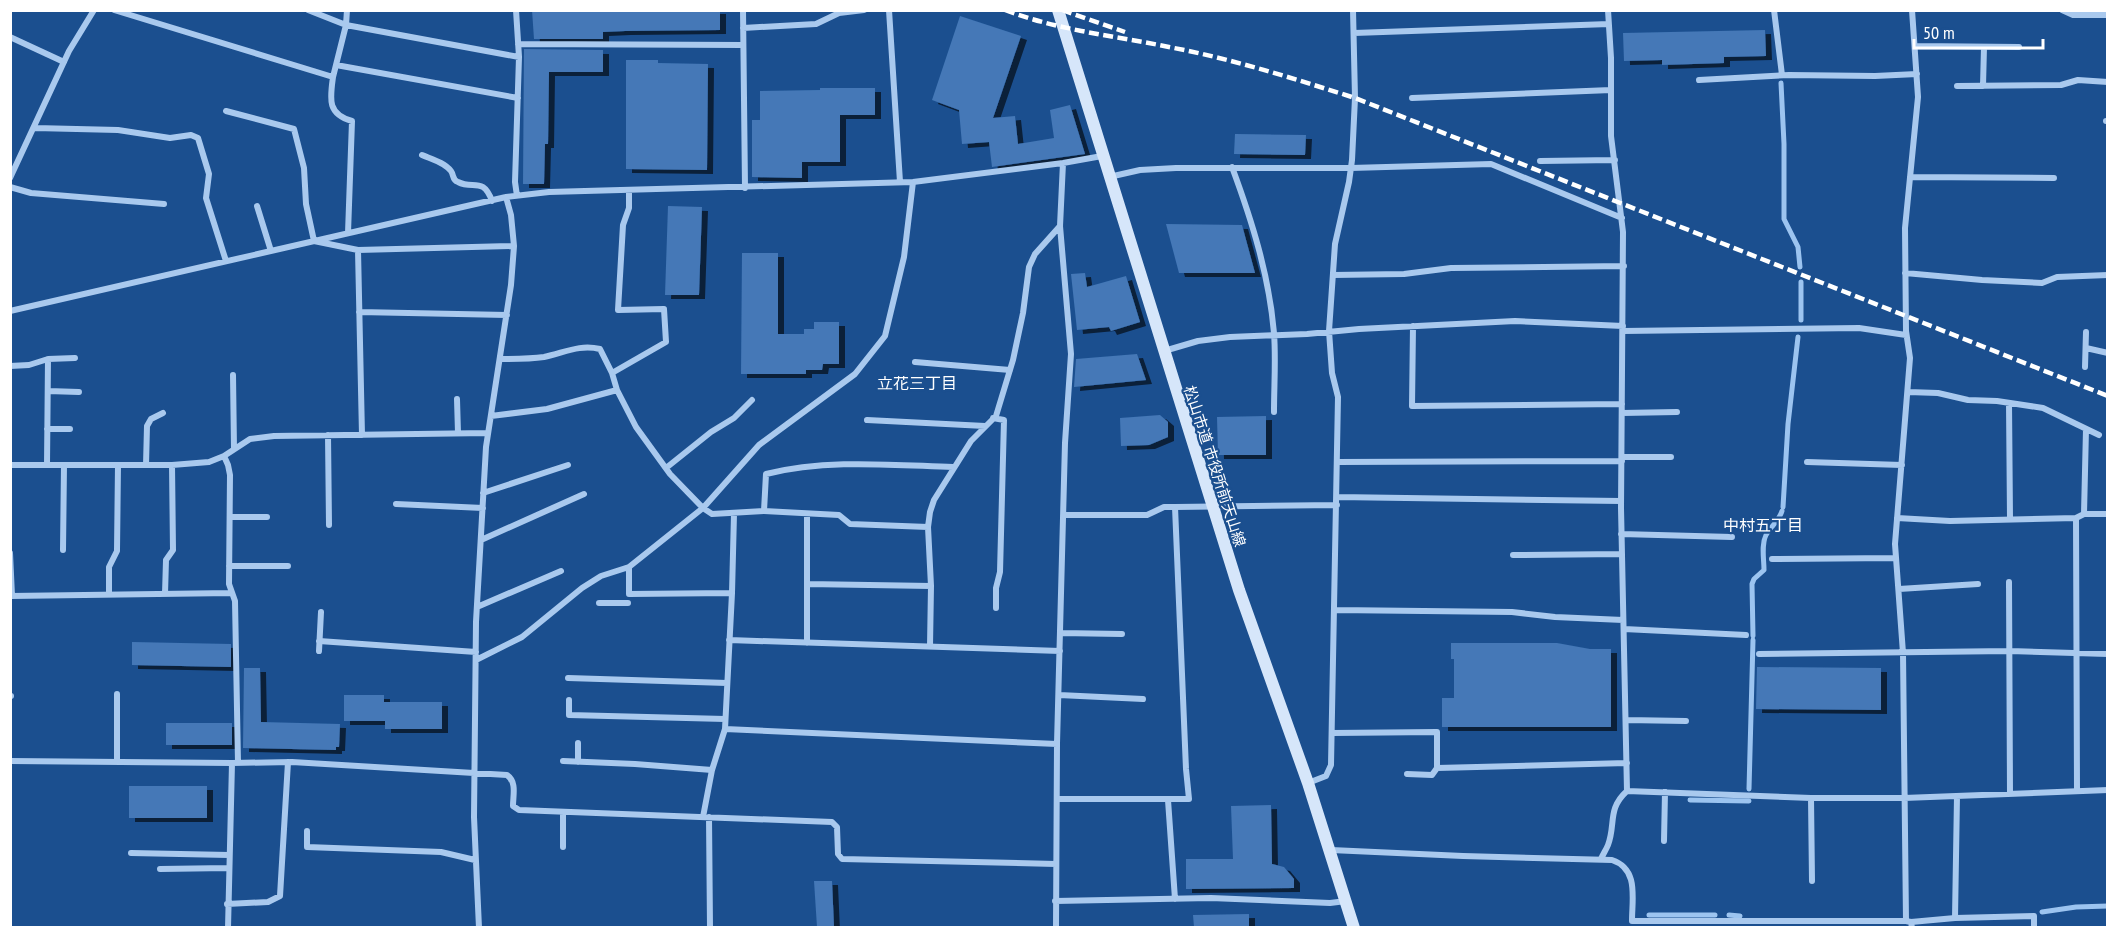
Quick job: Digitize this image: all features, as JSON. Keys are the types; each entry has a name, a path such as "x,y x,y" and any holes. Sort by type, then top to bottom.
{"street":[{"path":"10,177 35,128 64,62 94,10"},
{"path":"114,10 333,77"},
{"path":"308,10 346,25 519,57"},
{"path":"347,10 346,25 331,93 332,106 341,117 352,121 348,233"},
{"path":"516,10 519,57 515,182 517,196"},
{"path":"743,10 745,188"},
{"path":"743,28 816,24 839,12 864,10"},
{"path":"889,10 900,182"},
{"name":"松山市道 市役所前天山線","path":"1058,10 1212,507 1331,850 1354,927"},
{"path":"1308,783 1326,776 1331,765 1338,397 1332,373 1329,331 1335,244 1351,168 1355,98 1353,10"},
{"path":"1608,10 1611,135 1622,218 1624,266 1621,534 1627,791"},
{"path":"1774,10 1782,75"},
{"path":"1910,924 1904,798 1903,652 1895,558 1910,358 1906,335 1905,228 1918,97 1912,10"},
{"path":"2062,10 2073,15 2108,15"},
{"path":"1354,33 1609,24"},
{"path":"10,37 64,62"},
{"path":"518,44 743,45"},
{"path":"1915,46 2019,47"},
{"path":"1983,86 1984,46"},
{"path":"336,65 518,98"},
{"path":"1699,80 1782,75 1917,74"},
{"path":"1957,86 2061,85 2078,80 2108,82"},
{"path":"1412,98 1611,90"},
{"path":"225,111 294,129 304,168 306,204 314,240"},
{"path":"35,128 118,130 170,138 191,135 198,138 208,174 206,198 226,261"},
{"path":"422,155 439,162 451,171 454,180 460,184 482,186 488,191 492,201"},
{"path":"10,311 506,197 549,192 913,182 1102,156"},
{"path":"10,159 18,162"},
{"path":"1540,161 1615,160"},
{"path":"1056,927 1057,744 1065,443 1071,354 1060,226 1063,163"},
{"path":"1109,177 1140,170 1491,164 1622,218"},
{"path":"1232,167 1258,246 1270,298 1274,335 1274,412"},
{"path":"1910,177 2054,178"},
{"path":"319,641 476,656 522,637 582,588 601,576 629,567 703,508 759,445 855,374 885,336 904,256 913,182"},
{"path":"10,187 31,193 164,204"},
{"path":"612,373 666,342 664,309 618,310 623,225 629,208 629,190"},
{"path":"479,927 475,860 474,773 477,607 488,433 507,315 513,246 511,215 506,197"},
{"path":"257,206 271,250"},
{"path":"930,646 931,586 928,527 934,500 971,441 996,416 1010,370 1023,313 1029,267 1035,254 1060,226"},
{"path":"314,240 358,250 513,246"},
{"path":"358,250 362,435"},
{"path":"1333,275 1404,274 1451,268 1624,266"},
{"path":"1905,273 2042,283 2057,277 2108,275"},
{"path":"360,312 507,315"},
{"path":"1163,351 1198,341 1515,321 1623,328 1859,328 1906,335"},
{"path":"1413,326 1412,406 1622,404"},
{"path":"2085,367 2086,332"},
{"path":"501,359 546,357 575,348 600,349 636,427 666,468 703,508 712,514 764,512 838,515 850,524 928,527"},
{"path":"2086,348 2108,353"},
{"path":"10,366 29,365 48,359 75,358"},
{"path":"47,465 48,359"},
{"path":"915,362 1010,370"},
{"path":"233,375 234,448"},
{"path":"491,417 547,409 617,390"},
{"path":"48,391 79,392"},
{"path":"1908,392 1938,393 1968,400 2043,408 2099,435"},
{"path":"457,399 458,433"},
{"path":"666,468 711,432 734,418 752,400"},
{"path":"2009,403 2010,519"},
{"path":"1622,413 1677,412"},
{"path":"146,465 147,426 151,419 163,413"},
{"path":"993,418 1004,420 1000,572 996,588 996,608"},
{"path":"867,420 985,426"},
{"path":"47,429 70,429"},
{"path":"2084,514 2086,429"},
{"path":"10,465 172,465 209,462 224,456 250,439 261,437 488,433"},
{"path":"328,435 329,525"},
{"path":"224,456 230,475 229,584 235,601 235,763 228,868 228,927"},
{"path":"1337,462 1671,457"},
{"path":"1807,462 1902,465"},
{"path":"764,512 766,474 793,468 849,463 953,467"},
{"path":"63,550 64,465"},
{"path":"110,594 109,567 117,551 118,465"},
{"path":"165,594 166,560 173,550 172,465"},
{"path":"483,493 568,465"},
{"path":"481,540 584,494"},
{"path":"1337,497 1621,501"},
{"path":"396,504 483,508"},
{"path":"1063,516 1147,515 1164,507 1337,505"},
{"path":"1057,799 1189,799 1175,507"},
{"path":"710,927 706,817 712,770 725,729 734,514"},
{"path":"807,514 807,643"},
{"path":"1897,518 1950,522 2076,518 2084,514 2108,514"},
{"path":"230,517 267,517"},
{"path":"2076,518 2077,791"},
{"path":"1621,534 1732,537"},
{"path":"10,553 11,596 232,593"},
{"path":"1513,555 1622,554"},
{"path":"1772,559 1895,558"},
{"path":"229,566 288,566"},
{"path":"599,603 628,606 629,567"},
{"path":"477,607 561,571"},
{"path":"2009,582 2010,794"},
{"path":"807,584 931,586"},
{"path":"1899,589 1978,584"},
{"path":"629,594 732,593"},
{"path":"1335,610 1512,612 1555,617 1623,620"},
{"path":"319,651 321,612"},
{"path":"1624,629 1746,635"},
{"path":"1060,633 1122,634"},
{"path":"729,640 1060,651"},
{"path":"1759,654 2010,651 2108,654"},
{"path":"568,678 727,683"},
{"path":"117,694 117,762"},
{"path":"1059,695 1143,699"},
{"path":"569,700 569,715 725,720"},
{"path":"1626,720 1686,721"},
{"path":"725,729 1057,744"},
{"path":"1332,733 1437,732 1437,768 1432,775 1407,774"},
{"path":"578,743 578,762"},
{"path":"10,761 288,762 507,775 512,778 513,806 519,810 832,822 837,827 838,854 842,859 1056,864"},
{"path":"563,761 712,770"},
{"path":"227,904 268,902 280,896 288,762"},
{"path":"1437,768 1627,763"},
{"path":"1601,859 1608,845 1613,812 1618,799 1627,791 1811,798 1904,798 2108,790"},
{"path":"1664,841 1665,792"},
{"path":"1955,918 1957,796"},
{"path":"1811,798 1812,881"},
{"path":"1168,800 1175,899"},
{"path":"563,812 563,847"},
{"path":"307,831 307,847 441,852 475,860"},
{"path":"1331,850 1601,859 1619,862 1628,870 1632,879 1632,921 1910,924 1955,918 2034,916 2034,927"},
{"path":"131,853 229,855"},
{"path":"160,868 228,868"},
{"path":"1055,901 1175,899 1263,899 1330,903 1346,901"}],"building":[{"path":"532,10 720,10 720,30 603,32 603,39 534,39"},
{"path":"960,16 1021,36 993,118 1015,116 1018,144 1054,138 1050,110 1070,105 1085,154 992,167 989,142 962,144 959,110 932,100"},
{"path":"1765,30 1766,56 1724,57 1724,63 1662,65 1662,60 1624,61 1623,33"},
{"path":"524,49 603,50 603,72 549,72 548,144 545,144 544,184 523,184"},
{"path":"626,60 708,64 707,170 626,169"},
{"path":"820,88 875,88 875,115 840,115 840,162 802,162 802,178 752,177 752,120 760,120 760,91 820,90"},
{"path":"1235,134 1306,135 1305,155 1234,154"},
{"path":"668,206 702,207 699,295 665,295"},
{"path":"1166,224 1242,225 1255,273 1179,273"},
{"path":"742,253 778,253 778,334 804,334 804,329 814,329 814,322 839,322 839,364 823,364 822,370 806,370 806,374 741,374"},
{"path":"1085,273 1087,287 1126,276 1140,322 1111,331 1109,327 1077,330 1071,274"},
{"path":"1137,354 1146,380 1074,387 1076,359"},
{"path":"1160,415 1168,422 1168,437 1149,445 1121,446 1120,418"},
{"path":"1266,416 1266,455 1218,455 1217,417"},
{"path":"132,642 231,644 231,667 132,665"},
{"path":"1451,643 1557,643 1590,649 1611,649 1611,727 1442,727 1442,698 1454,698 1454,659 1451,659"},
{"path":"1757,667 1881,668 1881,710 1756,709"},
{"path":"244,668 260,668 261,722 340,724 339,747 336,747 336,750 243,748"},
{"path":"344,695 384,695 384,702 442,702 442,729 385,729 385,721 344,721"},
{"path":"166,723 232,723 232,745 166,745"},
{"path":"129,786 207,786 207,818 129,818"},
{"path":"1271,805 1272,864 1284,867 1294,879 1294,888 1186,889 1186,859 1233,859 1231,806"},
{"path":"814,881 832,881 834,927 817,927"},
{"path":"1249,914 1249,927 1194,927 1193,915"}],"waterway":[{"path":"1781,83 1784,219 1798,247 1800,267"},
{"path":"1801,282 1801,320"},
{"path":"1783,507 1788,424 1798,337"},
{"path":"1753,636 1752,584 1764,570 1764,539 1782,511"},
{"path":"1749,789 1753,640"},
{"path":"1690,800 1749,801"},
{"path":"2042,912 2076,907 2108,906"},
{"path":"1649,915 1715,915"},
{"path":"1729,915 1740,916"}],"railway":[{"path":"1005,10 1068,28 1220,58 1355,98 2108,396"},
{"path":"1062,10 1125,32"}],"district":[{"name":"立花三丁目","path":"917,383"},
{"name":"中村五丁目","path":"1763,525"}]}
